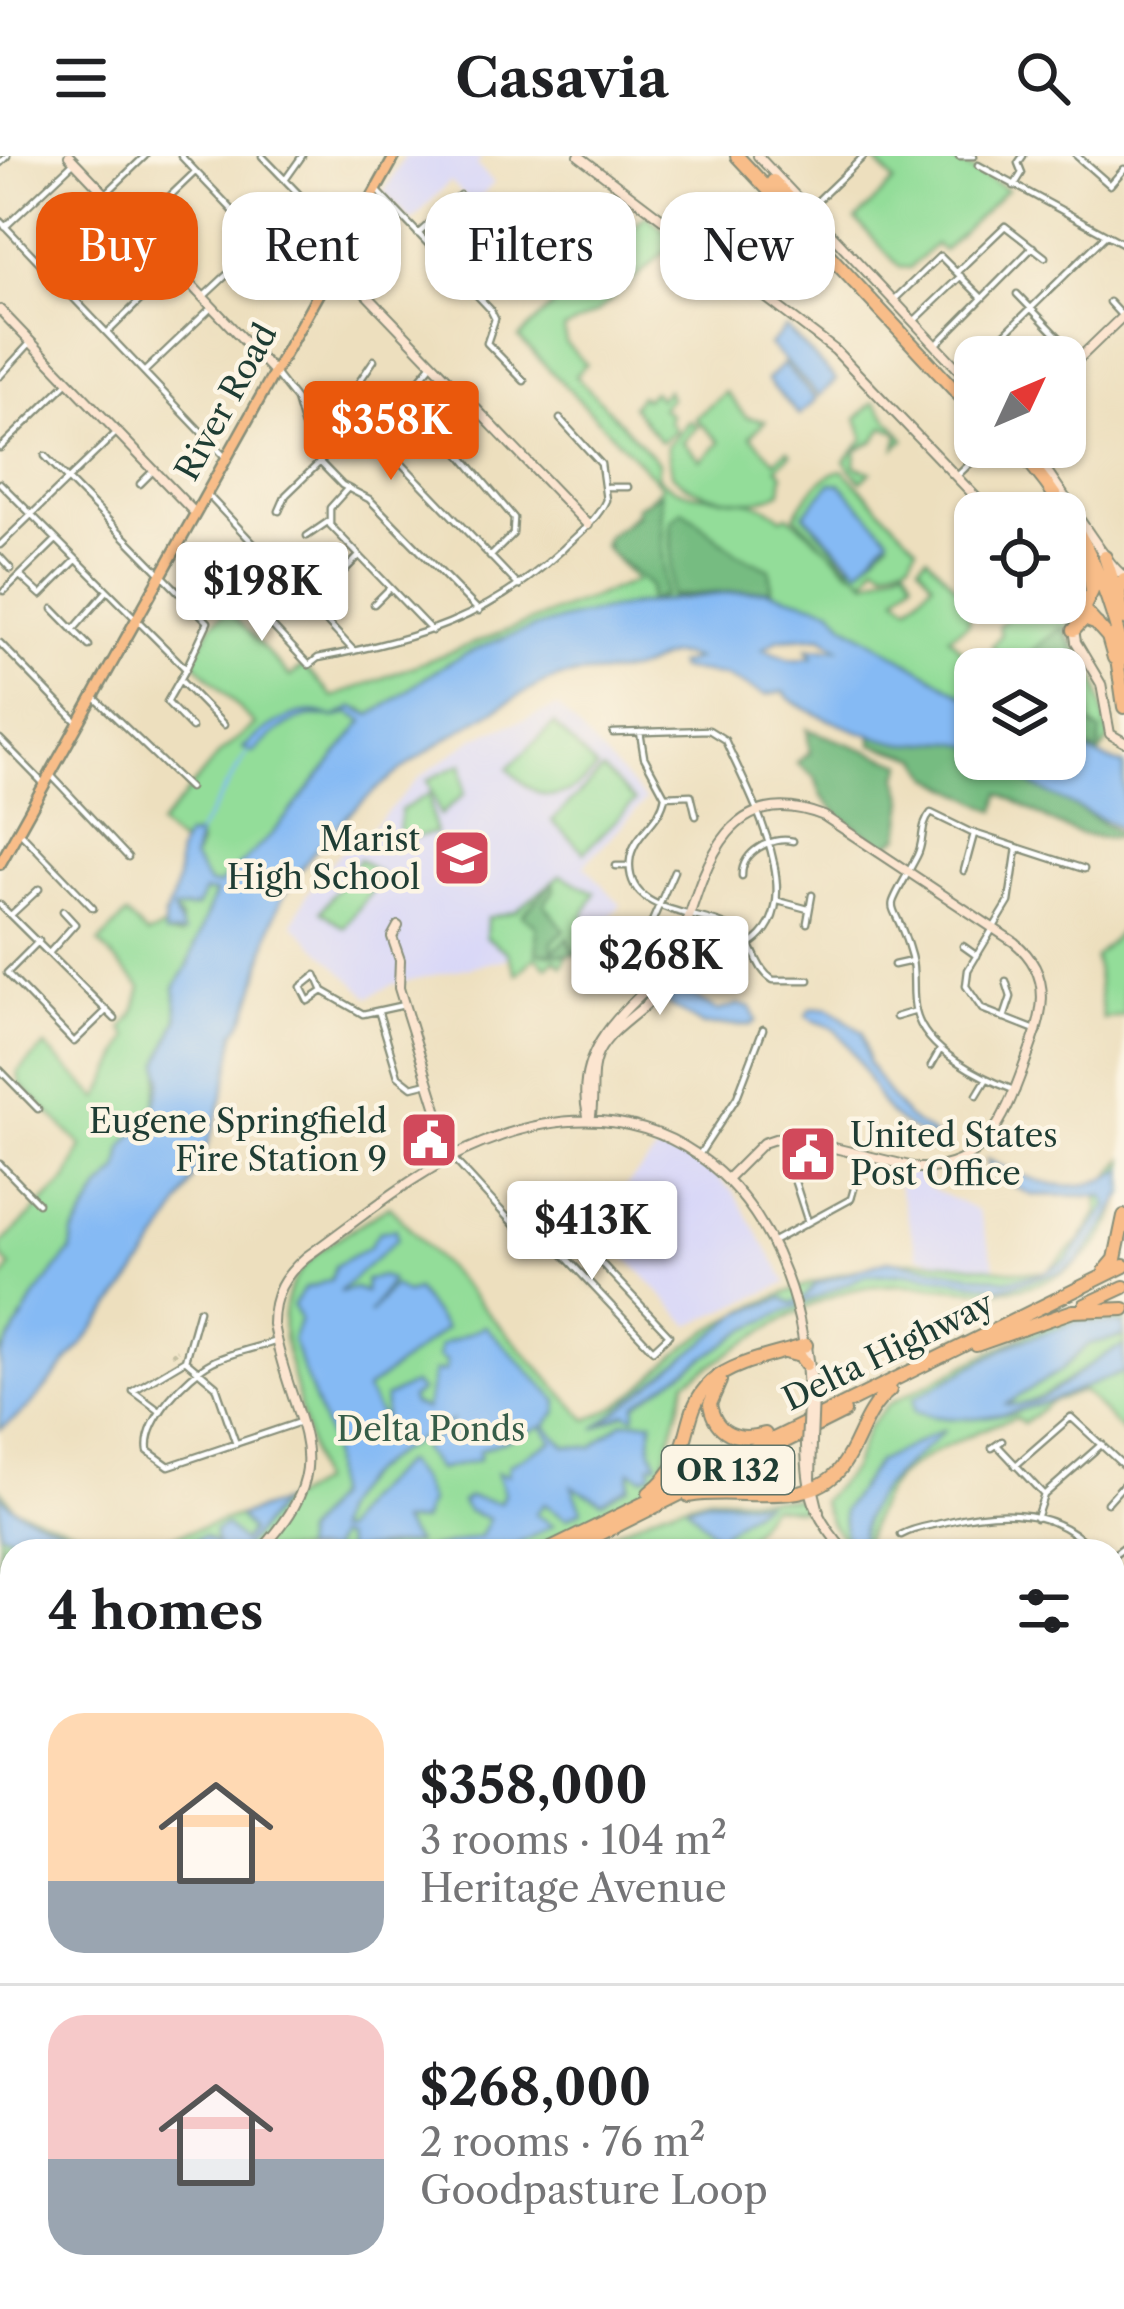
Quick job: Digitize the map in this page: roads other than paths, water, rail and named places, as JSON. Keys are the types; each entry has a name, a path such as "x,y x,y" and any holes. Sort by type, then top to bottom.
{"highway":[{"path":"737,156 954,389"},
{"path":"747,156 954,378"},
{"path":"1028,468 1046,492"},
{"path":"1029,468 1083,534 1104,580 1124,659"},
{"path":"1105,557 1120,601 1124,638"},
{"path":"1086,568 1087,559"},
{"path":"1087,559 1111,628 1124,708"},
{"path":"1120,601 1124,578"},
{"path":"1086,617 1110,642 1124,708"},
{"path":"1086,621 1097,624"},
{"path":"1090,1282 1113,1264 1124,1216"},
{"path":"1119,1239 1124,1265"},
{"name":"Delta Highway","path":"571,1539 1124,1265"},
{"name":"Delta Highway","path":"590,1539 890,1390 1124,1265"},
{"path":"973,1346 1073,1311 1124,1287"},
{"path":"1073,1311 1124,1309"},
{"path":"614,1518 676,1468 700,1395 734,1370 806,1345"},
{"path":"784,1352 800,1356 806,1364"},
{"path":"734,1370 711,1399 713,1416 724,1431 752,1438 801,1423"},
{"path":"664,1503 709,1492 810,1489 841,1468 866,1413 890,1390"}],"main road":[{"name":"River Road","path":"374,192 395,156"},
{"name":"River Road","path":"0,863 314,300"}],"street":[{"path":"0,163 8,156"},
{"path":"107,192 145,156"},
{"path":"181,156 222,198"},
{"path":"262,156 297,192"},
{"path":"285,180 302,156"},
{"path":"578,156 660,218"},
{"path":"758,156 794,192"},
{"path":"827,192 864,156"},
{"path":"958,156 974,156"},
{"path":"1014,186 1022,173 1018,161 1023,156"},
{"path":"1077,156 1110,185 1124,169"},
{"path":"36,259 3,224 73,158 103,192"},
{"path":"978,165 1124,244"},
{"path":"174,192 196,171"},
{"path":"376,189 425,241"},
{"path":"914,321 1004,226 1045,257"},
{"path":"418,234 425,227"},
{"path":"835,235 954,364"},
{"path":"1002,336 1106,235"},
{"path":"936,345 1033,248"},
{"path":"894,299 939,256 982,298"},
{"path":"203,297 222,279"},
{"path":"198,292 274,372 298,405 304,438 320,464 369,499 479,611"},
{"path":"1017,294 1058,336"},
{"path":"75,300 226,458"},
{"path":"106,333 140,300"},
{"path":"372,300 588,525"},
{"path":"481,300 495,316 488,345 524,381"},
{"path":"769,300 831,346 971,492"},
{"path":"1086,351 1123,315 1108,302"},
{"path":"144,372 212,307"},
{"path":"0,310 195,513"},
{"path":"0,376 31,341"},
{"path":"374,360 355,388 384,422"},
{"path":"433,363 384,422 381,438 387,450 521,588"},
{"path":"0,448 68,382"},
{"path":"289,408 298,405"},
{"path":"455,444 481,413"},
{"path":"244,596 309,665 432,632 521,588 588,525 603,507 608,488 601,464 560,419"},
{"path":"0,545 116,433"},
{"path":"439,438 455,444"},
{"path":"455,444 460,459 514,518 513,534 490,557"},
{"path":"45,456 208,623 167,702 192,728"},
{"path":"279,512 286,495 320,464"},
{"path":"956,477 965,468"},
{"path":"1046,468 1124,578"},
{"path":"140,484 153,471"},
{"path":"0,483 186,669"},
{"path":"608,488 628,487"},
{"path":"348,488 330,508 329,521 432,632"},
{"path":"206,493 356,652"},
{"path":"307,536 329,521"},
{"path":"4,591 56,540"},
{"path":"0,556 11,568"},
{"path":"343,572 359,556"},
{"path":"20,576 41,595 76,560"},
{"path":"374,604 390,588"},
{"path":"73,630 107,591"},
{"path":"53,609 89,646"},
{"path":"1084,624 1110,734 1124,742"},
{"path":"0,643 78,723"},
{"path":"180,680 224,724"},
{"path":"93,696 189,788"},
{"path":"613,733 709,730 719,734 779,878 769,929 749,945"},
{"path":"640,732 644,757 665,796 659,816 634,846 629,866 636,887 659,905 736,931 771,979 809,980"},
{"path":"0,739 128,857"},
{"path":"665,796 688,791 696,815"},
{"path":"590,1120 598,1051 665,983 715,848 755,814 788,808 820,814 1021,948 1037,970 1044,999 1038,1031 997,1132 961,1160 918,1168 802,1136 780,1136 758,1147 727,1179"},
{"path":"1016,1091 986,1079 923,1030 916,1012 913,961 890,908 920,851 921,829 929,813 1084,869"},
{"path":"19,830 93,908"},
{"path":"964,871 974,833"},
{"path":"742,876 744,860 767,845 793,841"},
{"path":"1017,848 1010,902 967,974 968,994 982,1010 1038,1031"},
{"path":"616,866 629,866"},
{"path":"651,924 674,872"},
{"path":"12,914 39,889"},
{"path":"807,923 812,896"},
{"path":"778,901 808,909"},
{"path":"0,905 115,1019"},
{"path":"50,952 74,924 64,911"},
{"path":"709,971 720,925"},
{"path":"398,926 392,937 404,1004 452,1157 501,1216 532,1239 573,1201"},
{"path":"39,941 7,973 74,1042 107,1010"},
{"path":"963,946 977,956"},
{"path":"894,965 913,961"},
{"path":"322,991 308,1000 301,987 314,974 322,991 357,1012 379,1013 404,1004"},
{"path":"1004,1018 1011,997 1006,981"},
{"path":"896,1017 916,1012"},
{"path":"379,1013 400,1079 410,1087 428,1083"},
{"path":"699,1155 737,1097 763,1029"},
{"path":"931,1066 941,1048"},
{"path":"0,1070 38,1109"},
{"path":"976,1095 986,1079"},
{"path":"271,1539 295,1512 307,1489 308,1461 277,1341 275,1299 294,1267 452,1157 522,1130 590,1120 647,1129 699,1155 727,1179 774,1241 795,1292 811,1400"},
{"path":"780,1136 809,1224"},
{"path":"774,1241 853,1197 864,1154"},
{"path":"0,1164 38,1203"},
{"path":"541,1231 653,1350 662,1342 669,1335 557,1216"},
{"path":"162,1413 133,1391 186,1356 199,1310"},
{"path":"277,1341 216,1360 200,1370 162,1413 146,1442 163,1464 300,1422"},
{"path":"806,1345 812,1350 810,1489 834,1539"},
{"path":"176,1365 174,1352 186,1356 220,1394 236,1444"},
{"path":"1015,1466 1071,1417 1124,1466"},
{"path":"1036,1517 1043,1495 1103,1444"},
{"path":"997,1445 1043,1495"},
{"path":"1107,1502 1124,1484"},
{"path":"901,1535 986,1511 1036,1517 1082,1539"}],"water":[{"path":"786,328 836,380 819,396 769,345"},
{"path":"783,364 816,399 799,415 767,380"},
{"path":"831,483 840,484 889,536 859,570 804,514"},
{"path":"764,590 831,608 846,625 954,689 954,743 883,739 822,717 784,692 765,695 725,676 679,669 677,665 695,659 675,655 629,671 550,680 397,773 335,828 284,895 251,1003 235,1032 213,1130 174,1215 91,1333 32,1403 0,1429 0,1357 35,1296 71,1251 73,1235 101,1188 119,1170 123,1148 155,1106 162,1080 159,1063 178,1019 175,986 187,968 215,893 204,892 197,907 173,910 184,933 165,934 182,842 186,836 198,837 193,859 209,884 219,885 274,832 364,721 350,713 335,717 354,707 371,715 456,659 529,629 646,603","holes":["822,636 838,648 807,649 813,657 793,660 763,649 779,639"]},
{"path":"329,717 296,721 254,753 243,748 285,719"},
{"path":"1086,752 1124,765 1124,830 1025,780 1086,780"},
{"path":"670,992 692,995 717,1011 738,1004 751,1008 756,1021 751,1025 702,1025 667,1004"},
{"path":"828,1008 862,1032 869,1064 907,1117 947,1144 901,1123 880,1100 839,1034 806,1016 811,1009"},
{"path":"987,1160 1038,1181 1072,1186 1106,1179 1124,1169 1124,1193 1078,1262 1060,1272 1004,1287 911,1273 866,1275 747,1329 636,1404 634,1417 625,1413 594,1429 741,1313 783,1298 792,1303 805,1298 815,1284 888,1260 1005,1280 1040,1274 1068,1260 1108,1206 1104,1196 1031,1195 992,1174"},
{"path":"396,1229 397,1239 339,1292 355,1288 365,1292 366,1280 382,1276 391,1280 369,1314 393,1285 406,1293 416,1290 445,1329 366,1390 384,1422 385,1398 413,1384 421,1391 411,1398 413,1404 426,1409 434,1372 445,1371 446,1362 438,1357 440,1346 485,1326 558,1401 557,1412 545,1425 565,1446 592,1447 623,1422 652,1421 651,1448 658,1463 651,1464 651,1474 642,1477 630,1471 629,1486 602,1501 572,1486 582,1510 567,1518 544,1504 535,1514 553,1525 527,1539 471,1539 480,1537 489,1519 468,1511 462,1502 469,1497 500,1503 504,1494 497,1473 508,1475 509,1465 552,1441 542,1426 479,1451 479,1460 438,1470 421,1449 453,1420 397,1452 363,1479 340,1512 335,1531 342,1531 362,1501 404,1462 420,1480 429,1502 422,1521 400,1522 413,1539 302,1539 333,1497 330,1442 292,1340 300,1319 293,1305 304,1289 331,1280 335,1266 369,1247 379,1232"},
{"path":"1079,1321 1124,1324 1124,1336 1089,1344 1061,1370 1006,1404 1036,1400 1124,1346 1124,1372 995,1415 941,1418 914,1412 913,1399 1017,1342"},
{"path":"945,1429 878,1493 862,1539 847,1539 843,1511 877,1462"},
{"path":"0,1494 17,1509 80,1539 19,1539 0,1532"},
{"path":"706,1500 764,1502 717,1537 687,1506"},
{"path":"280,1503 251,1539 244,1539 250,1531 239,1516"},
{"path":"225,1525 239,1539 216,1539 214,1531"}],"waterway":[{"path":"196,836 248,752"}],"tunnel":[{"path":"172,1355 177,1350"}],"place":[{"name":"Marist High School","path":"462,858"},
{"name":"Eugene Springfield Fire Station 9","path":"429,1140"},
{"name":"United States Post Office","path":"808,1154"}],"park label":[{"name":"Delta Ponds","path":"431,1429"}]}
